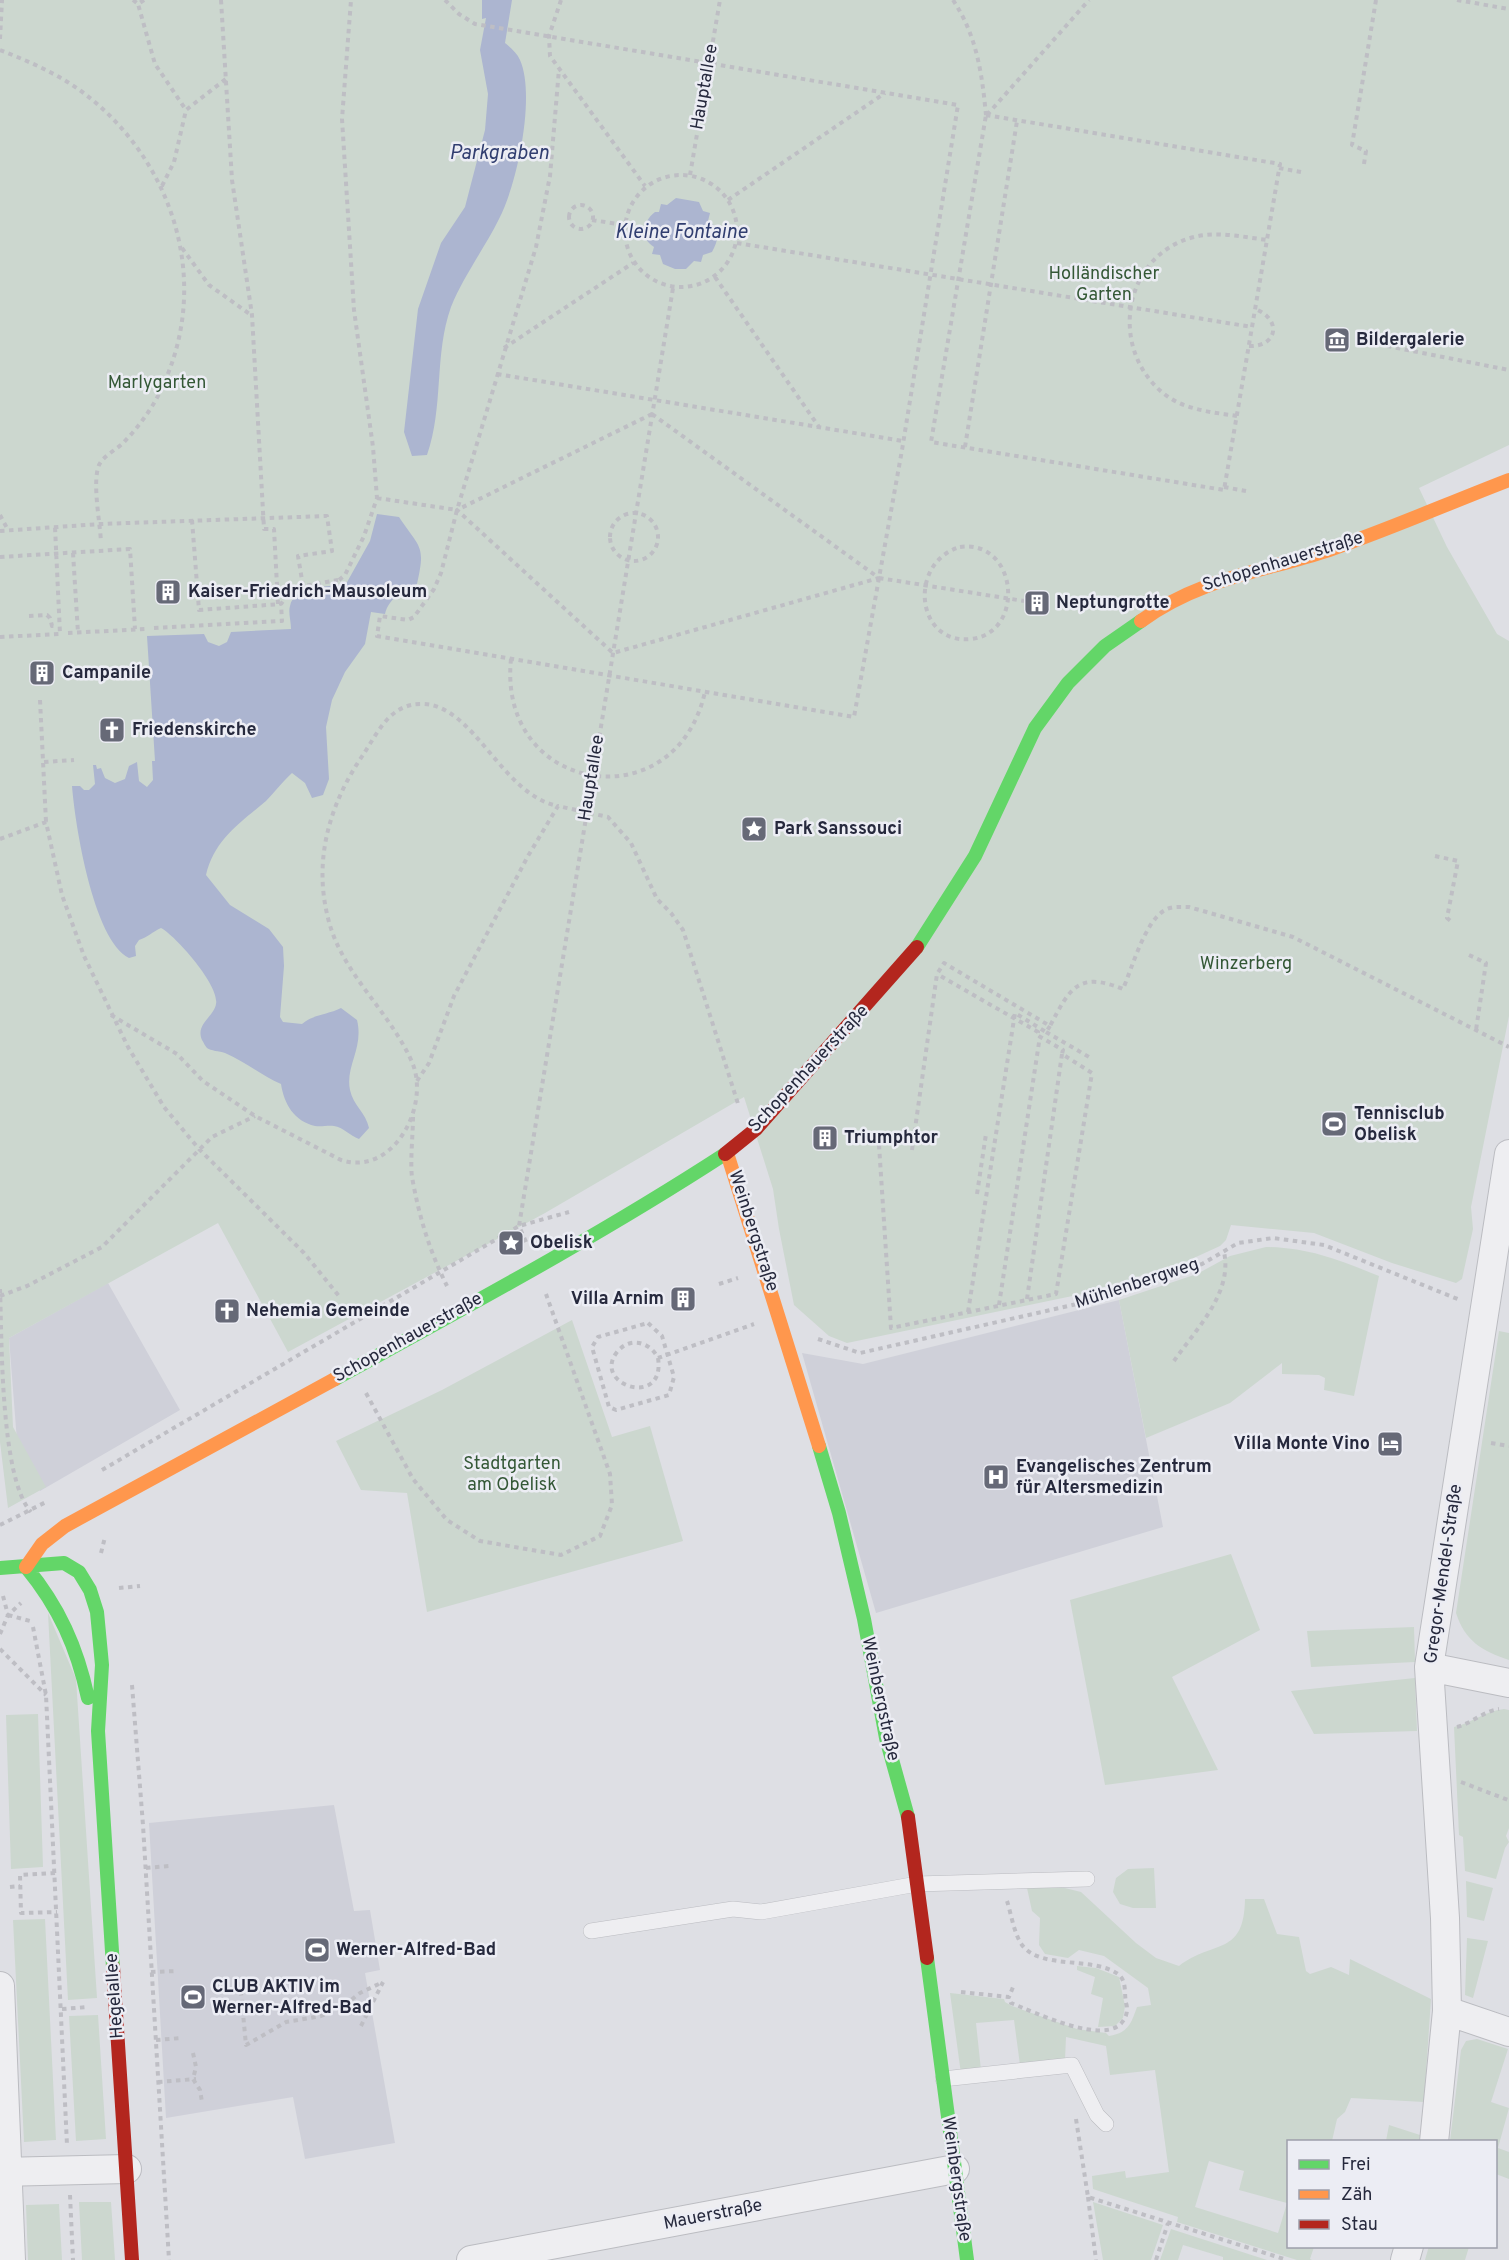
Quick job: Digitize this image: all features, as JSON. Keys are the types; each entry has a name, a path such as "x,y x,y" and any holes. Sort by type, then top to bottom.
{"main road":[{"name":"Schopenhauerstraße","path":"26,1567 42,1544 65,1526 459,1311 679,1184 728,1153 776,1109 813,1063 908,959 952,896 975,856 1035,728 1068,683 1105,646 1157,609 1188,592 1231,576 1328,550 1509,480"},
{"name":"Weinbergstraße","path":"728,1153 782,1321 839,1513 864,1619 886,1738 907,1810 967,2260"},
{"name":"Hegelallee","path":"98,1731 88,1701 80,1655 67,1624 42,1585 26,1567 49,1561 66,1564 78,1570 86,1581 101,1639 104,1678 98,1731 132,2260"},
{"path":"0,1568 26,1567"}],"street":[{"name":"Gregor-Mendel-Straße","path":"1434,2140 1447,2011 1444,1918 1429,1668 1509,1154"},
{"path":"1429,1668 1507,1696"},
{"path":"0,1986 4,2172 11,2260"},
{"path":"1447,2011 1509,2032"},
{"path":"4,2172 127,2169"},
{"name":"Mauerstraße","path":"471,2260 955,2169"}],"lane":[{"path":"591,1931 733,1909 761,1912 917,1884 1087,1879"},
{"path":"943,2079 1072,2065 1097,2115 1106,2124"}],"path":[{"path":"0,39 2,0"},
{"path":"133,0 138,4 155,64 186,110"},
{"path":"138,4 144,0"},
{"path":"154,628 282,621 274,529 264,529 252,315 232,180 227,78 219,11 221,0"},
{"path":"192,520 199,610 280,604 293,588 339,580 345,575 364,536 376,498 373,447 354,310 342,119 351,0"},
{"path":"445,0 459,14 475,24 958,105 903,441 854,717 377,636 380,616 408,620 414,617 434,589 448,554 457,510 526,281 544,210 555,140 559,69"},
{"path":"561,0 549,36 550,56 645,186"},
{"name":"Hauptallee","path":"690,175 720,0"},
{"path":"953,0 974,40 982,78 986,116 932,442 1224,490 1280,164 986,116"},
{"path":"986,116 1089,0"},
{"path":"1364,164 1366,151 1352,145 1376,0"},
{"path":"1456,0 1509,9"},
{"path":"0,50 60,77 98,104 136,145 162,186 181,246 183,311 174,357 158,395 146,416 125,441 99,465 97,477 101,542"},
{"path":"162,186 174,162 186,110 227,78"},
{"path":"729,200 885,93"},
{"path":"965,447 1017,121"},
{"path":"1279,168 1301,172"},
{"path":"690,175 712,183 729,200 737,221 736,243 728,262 715,277 695,286 672,288 650,279 633,263 626,245 624,225 630,204 645,186 666,176 690,175"},
{"path":"581,205 590,209 592,220 590,225 581,229 571,225 569,214 571,210 581,205"},
{"path":"592,220 624,225"},
{"path":"1237,416 1194,408 1178,402 1151,381 1140,366 1132,348 1128,328 1130,308 1135,288 1144,271 1158,256 1174,245 1208,234 1267,240"},
{"path":"736,243 1252,327"},
{"path":"181,246 209,285 252,315"},
{"path":"504,348 633,263"},
{"path":"715,277 819,428"},
{"name":"Hauptallee","path":"519,1226 672,288"},
{"path":"1249,346 1260,346 1269,341 1274,331 1272,321 1266,313 1255,309"},
{"path":"1387,346 1509,370"},
{"path":"497,374 903,441"},
{"path":"457,510 652,414 879,578"},
{"path":"1224,487 1246,491"},
{"path":"376,498 457,510 613,653 879,578 1024,601"},
{"path":"644,514 655,525 658,541 655,548 644,559 628,561 614,552 609,537 614,522 620,516 644,514"},
{"path":"0,515 8,530"},
{"path":"0,531 100,524 327,516 332,551 298,556 303,586"},
{"path":"0,637 60,634 54,527"},
{"path":"960,547 974,547 988,552 1002,566 1008,579 1008,598 1005,613 994,629 975,638 960,639 946,634 931,621 924,601 931,569 945,553 960,547"},
{"path":"0,557 130,549 135,629"},
{"path":"73,552 78,633"},
{"path":"219,608 220,615"},
{"path":"29,616 47,615 52,626 54,625"},
{"path":"68,633 146,629"},
{"path":"510,659 511,699 526,735 555,763 593,777 631,774 667,758 692,729 705,692"},
{"path":"40,700 46,822 62,895 84,956 111,1015 164,1107 199,1149 304,1252 339,1296"},
{"path":"459,1311 424,1235 412,1175 413,1115 417,1081 413,1064 388,1020 337,947 327,916 323,847 346,780 384,722 401,708 419,704 436,705 460,719 521,787 544,803 608,817 622,831 637,853 657,899 683,930 740,1110 748,1103"},
{"path":"44,762 74,760"},
{"path":"417,1081 429,1063 454,996 528,856 558,806"},
{"path":"0,839 9,838 46,822"},
{"path":"1435,856 1458,861 1447,918 1452,922"},
{"path":"1046,1032 1064,999 1080,983 1104,981 1123,989 1155,919 1165,910 1189,907 1293,937 1509,1047"},
{"path":"1469,955 1486,963 1476,1030"},
{"path":"912,1150 937,974 944,963 1050,1026"},
{"path":"937,974 1038,1032 1037,1035 1064,1050 1027,1300"},
{"path":"968,1312 1015,1013 1089,1057"},
{"path":"111,1015 177,1054 203,1081 255,1116 354,1164 366,1164 383,1156 413,1115"},
{"path":"999,1305 1040,1036"},
{"path":"879,1145 891,1328 1056,1294 1092,1073 1062,1054"},
{"path":"0,1296 27,1286 102,1247 199,1149 226,1128 255,1116"},
{"path":"977,1194 986,1134"},
{"path":"981,1164 991,1165"},
{"path":"101,1471 439,1270 519,1226 577,1209"},
{"path":"519,1226 535,1267"},
{"name":"Mühlenbergweg","path":"782,1321 861,1353 1086,1302 1202,1263 1238,1243 1273,1238 1307,1241 1461,1300 1484,1306"},
{"path":"1174,1361 1214,1304 1226,1270 1224,1252"},
{"path":"719,1284 740,1277"},
{"path":"0,1289 8,1438 16,1481 30,1511"},
{"path":"353,1369 413,1479 447,1520 480,1541 561,1555 600,1536 612,1505 610,1474 545,1292"},
{"path":"350,1314 354,1321"},
{"path":"658,1359 782,1321"},
{"path":"648,1323 662,1336 667,1355 674,1377 669,1395 616,1410 609,1407 592,1347 598,1337 648,1323"},
{"path":"634,1342 649,1345 658,1359 659,1371 655,1379 644,1388 627,1388 617,1380 612,1368 614,1356 621,1347 634,1342"},
{"path":"1481,1441 1509,1446"},
{"path":"0,1525 50,1499"},
{"path":"100,1556 107,1534"},
{"path":"119,1587 140,1586"},
{"path":"3,1591 8,1615"},
{"path":"0,1634 8,1615 26,1599"},
{"path":"8,1615 32,1621 46,1695 67,2147"},
{"path":"0,1649 46,1695"},
{"path":"132,1681 146,1868 169,2260"},
{"path":"1432,1728 1467,1724 1491,1710 1507,1696"},
{"path":"48,1722 53,1722"},
{"path":"1436,1780 1456,1780 1509,1799"},
{"path":"146,1868 169,1866"},
{"path":"55,1873 20,1875 21,1913 57,1912"},
{"path":"1005,1881 1007,1898 1022,1945 1050,1960 1084,1963 1115,1972 1124,1982 1126,2016 1119,2026 1110,2030 1088,2029 1059,2022 1011,2003 1009,1997 1012,1987"},
{"path":"10,1887 20,1886"},
{"path":"151,1972 177,1971"},
{"path":"240,1982 246,2044 286,2022 321,2016 342,2007 360,1993 383,1982 361,2026"},
{"path":"930,1986 991,1997 1009,1997"},
{"path":"62,2009 97,2007"},
{"path":"156,2040 182,2038"},
{"path":"193,2053 196,2067 195,2079 202,2102"},
{"path":"158,2082 195,2079"},
{"path":"1074,2109 1096,2260"},
{"path":"69,2186 73,2260"},
{"path":"1088,2197 1287,2260"},
{"path":"1156,2260 1168,2223"}],"shaded area":[{"path":"108,1283 180,1410 40,1491 18,1454 9,1338"},
{"name":"Evangelisches Zentrum für Altersmedizin","path":"1119,1300 1163,1527 876,1613 802,1353 863,1364"},
{"path":"334,1805 354,1911 370,1910 380,1970 365,1973 395,2143 305,2159 293,2097 166,2118 149,1823"}],"green space":[{"name":"Park Sanssouci","path":"0,0 1509,0 1509,445 1419,488 1447,547 1497,634 1509,641 1509,1016 1471,1207 1473,1229 1462,1279 1456,1283 1392,1263 1314,1233 1231,1225 1226,1240 1220,1246 1185,1262 1082,1294 847,1343 829,1336 794,1305 773,1189 744,1097 545,1213 288,1352 218,1223 9,1338 13,1427 46,1487 8,1508 0,1442"},
{"path":"1266,1247 1311,1252 1379,1276 1354,1396 1324,1390 1325,1378 1319,1375 1282,1374 1282,1363 1230,1403 1146,1438 1119,1300 1197,1274 1230,1256"},
{"name":"Stadtgarten am Obelisk","path":"572,1320 612,1437 650,1426 683,1541 427,1612 407,1493 361,1490 336,1441 442,1390"},
{"path":"1499,1331 1509,1333 1509,1660 1476,1644 1464,1631 1456,1613"},
{"path":"1231,1554 1260,1630 1172,1677 1218,1770 1105,1785 1070,1600"},
{"path":"48,1613 76,1679 97,1998 68,2000"},
{"path":"1414,1627 1415,1662 1311,1667 1307,1631"},
{"path":"1415,1678 1417,1731 1314,1734 1291,1691"},
{"path":"1504,1709 1509,1710 1509,1828 1506,1836 1509,1842 1496,1879 1465,1871 1463,1837 1459,1835 1454,1727"},
{"path":"38,1714 43,1867 11,1869 6,1715"},
{"path":"1154,1868 1156,1908 1133,1908 1120,1904 1113,1892 1116,1878 1128,1869"},
{"path":"1466,1881 1493,1888 1484,1921 1467,1917"},
{"path":"1057,1886 1081,1892 1136,1943 1156,1958 1179,1966 1233,1939 1243,1917 1245,1899 1264,1899 1277,1934 1299,1937 1306,1971 1310,1974 1331,1967 1349,1975 1350,1959 1431,1999 1424,2102 1351,2098 1345,2112 1337,2119 1332,2140 1287,2140 1287,2203 1287,2248 1314,2248 1310,2259 1312,2260 1297,2260 1177,2222 1178,2217 1093,2189 1092,2176 1125,2171 1126,2178 1169,2172 1155,2070 1110,2075 1106,2046 1066,2037 1065,2060 1020,2065 1014,2020 976,2023 981,2070 961,2074 950,1993 1004,1999 1012,2006 1077,2029 1106,2033 1109,2036 1121,2033 1128,2027 1137,2007 1151,2005 1148,1988 1104,1956 1079,1950 1068,1958 1045,1954 1039,1945 1040,1918 1032,1911 1027,1888","holes":["1209,2161 1244,2171 1239,2190 1287,2203 1278,2233 1195,2207"]},
{"path":"45,1919 56,2140 24,2142 13,1920"},
{"path":"1467,1938 1488,1941 1473,1998 1465,1995"},
{"path":"1077,1966 1096,1968 1119,1977 1125,2006 1123,2018 1115,2026 1098,2027 1103,1998 1091,1994 1095,1977 1077,1970"},
{"path":"98,2015 106,2139 76,2141 69,2016"},
{"path":"1477,2039 1508,2049 1491,2102 1509,2108 1498,2148 1509,2152 1509,2179 1497,2174 1497,2140 1450,2140 1461,2050 1466,2041"},
{"path":"1389,2125 1420,2135 1419,2140 1386,2140"},
{"path":"79,2202 111,2202 115,2260 82,2260"},
{"path":"1093,2202 1163,2225 1151,2260 1103,2260"},
{"path":"59,2204 62,2260 28,2260 26,2205"},
{"path":"1171,2229 1267,2260 1223,2260 1223,2257 1183,2245 1178,2260 1160,2260"},
{"path":"1428,2248 1469,2248 1465,2260 1425,2260"}],"water":[{"name":"Parkgraben","path":"482,0 512,0 505,43 519,57 524,76 526,95 522,140 506,204 451,307 442,343 436,418 427,455 412,456 404,432 418,309 441,243 465,207 485,130 488,94 480,50 486,18 482,19"},
{"name":"Kleine Fontaine","path":"676,198 699,202 703,211 710,213 708,221 715,227 718,235 712,252 703,255 701,262 694,261 686,269 675,269 663,264 660,255 652,254 654,247 646,239 644,229 651,216 659,212 661,204 667,205"},
{"path":"377,514 399,517 419,548 420,571 417,584 397,595 385,614 371,612 365,644 345,672 332,700 326,727 329,779 323,795 312,798 305,783 292,773 266,801 229,833 215,852 206,875 230,905 269,929 283,947 284,966 280,1017 283,1022 302,1024 311,1018 341,1008 357,1020 359,1030 350,1073 350,1090 369,1128 359,1139 337,1127 315,1126 301,1120 291,1111 281,1084 232,1056 207,1048 202,1040 201,1029 215,1009 215,996 196,962 168,933 161,928 139,940 135,946 136,956 129,958 116,947 105,929 88,879 77,826 72,786 80,786 84,790 89,790 95,784 93,765 96,765 97,769 101,768 105,778 115,783 125,779 129,766 137,762 139,781 147,787 153,780 152,761 155,761 147,636 204,634 208,642 219,646 227,642 231,632 291,629 289,608 298,594 314,588 346,584 370,541"}],"traffic: fast":[{"path":"917,947 975,856 1035,728 1068,683 1105,646 1141,621"},
{"path":"335,1379 581,1242 725,1154"},
{"path":"819,1446 839,1513 864,1619 886,1738 908,1817"},
{"path":"0,1568 64,1563 79,1572 90,1590 97,1612 102,1665 98,1731 113,1967"},
{"path":"26,1567 48,1597 65,1628 84,1679 88,1698"},
{"path":"927,1958 967,2260"}],"traffic: slow":[{"path":"1141,621 1163,607 1209,585 1329,550 1509,480"},
{"path":"727,1153 819,1446"},
{"path":"26,1567 42,1544 65,1526 335,1379"}],"traffic: jam":[{"path":"725,1154 756,1129 917,947"},
{"path":"908,1817 927,1958"},
{"path":"113,1967 132,2260"}],"place":[{"name":"Bildergalerie","path":"1337,340"},
{"name":"Kaiser-Friedrich-Mausoleum","path":"168,592"},
{"name":"Neptungrotte","path":"1037,603"},
{"name":"Campanile","path":"42,673"},
{"name":"Friedenskirche","path":"112,730"},
{"name":"Park Sanssouci","path":"754,829"},
{"name":"Tennisclub Obelisk","path":"1334,1124"},
{"name":"Triumphtor","path":"825,1138"},
{"name":"Obelisk","path":"511,1243"},
{"name":"Villa Arnim","path":"683,1299"},
{"name":"Nehemia Gemeinde","path":"227,1311"},
{"name":"Villa Monte Vino","path":"1390,1444"},
{"name":"Evangelisches Zentrum für Altersmedizin","path":"996,1477"},
{"name":"Werner-Alfred-Bad","path":"317,1950"},
{"name":"CLUB AKTIV im Werner-Alfred-Bad","path":"193,1997"}],"park label":[{"name":"Holländischer Garten","path":"1104,284"},
{"name":"Marlygarten","path":"157,383"},
{"name":"Winzerberg","path":"1246,964"}]}
